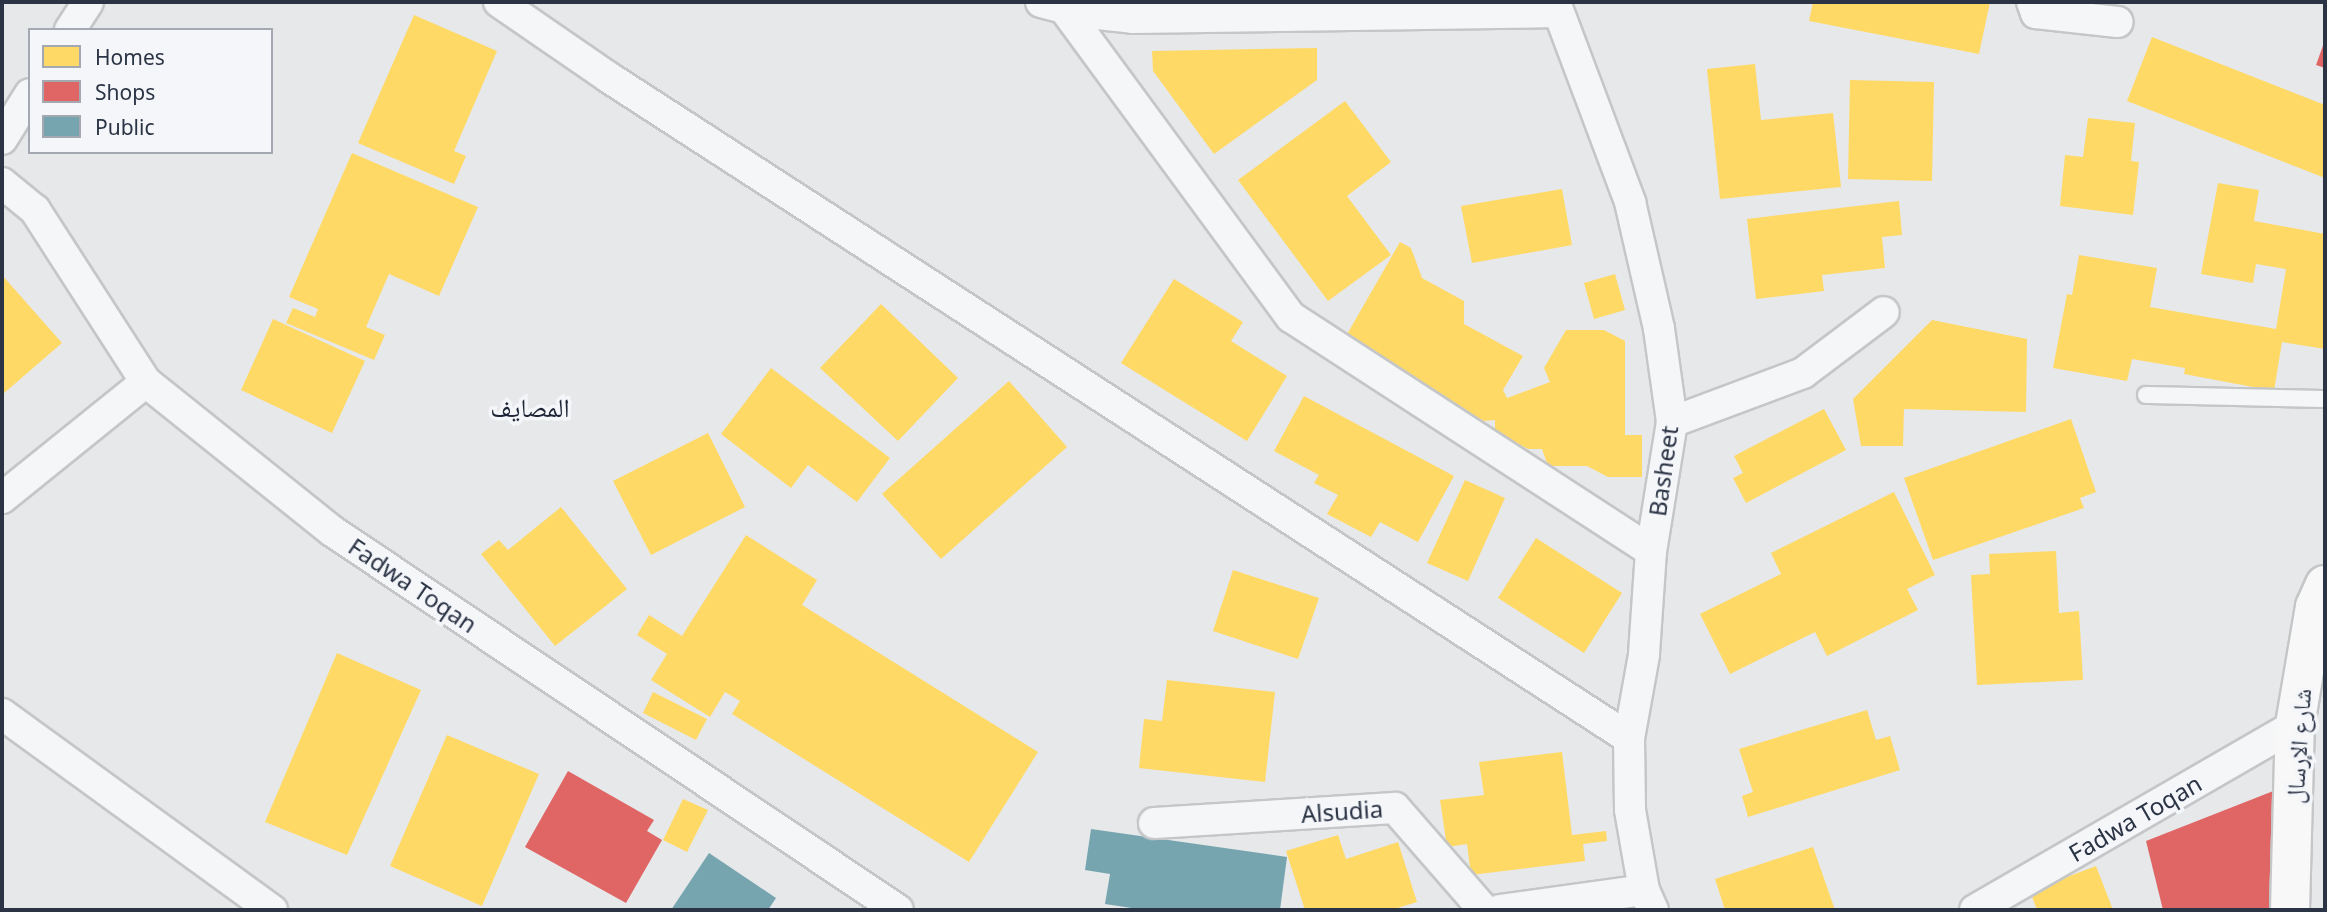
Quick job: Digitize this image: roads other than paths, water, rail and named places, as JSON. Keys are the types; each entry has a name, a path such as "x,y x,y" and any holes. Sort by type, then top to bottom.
{"main road":[{"name":"شارع الإرسال","path":"2290,910 2295,725 2315,607 2325,585"}],"street":[{"path":"71,28 88,2"},
{"path":"499,2 608,78 1629,737"},
{"path":"2032,2 2036,13 2119,22"},
{"path":"1052,5 1133,18 1557,7"},
{"path":"1052,5 1291,317 1651,551"},
{"name":"Basheet","path":"1557,7 1630,202 1659,329 1672,422 1651,551 1644,655 1629,737 1630,810 1648,900"},
{"path":"2,139 28,97"},
{"name":"Fadwa Toqan","path":"2,183 35,210 146,382 332,531 898,910"},
{"path":"1672,422 1804,373 1884,312"},
{"path":"2,498 146,382"},
{"path":"2,714 272,910"},
{"name":"Fadwa Toqan","path":"1975,910 2295,725"},
{"name":"Alsudia","path":"1154,824 1395,808 1484,910"},
{"path":"1500,910 1648,900"}],"lane":[{"path":"2146,395 2325,399"}],"district":[{"name":"المصايف","path":"530,408"}]}
